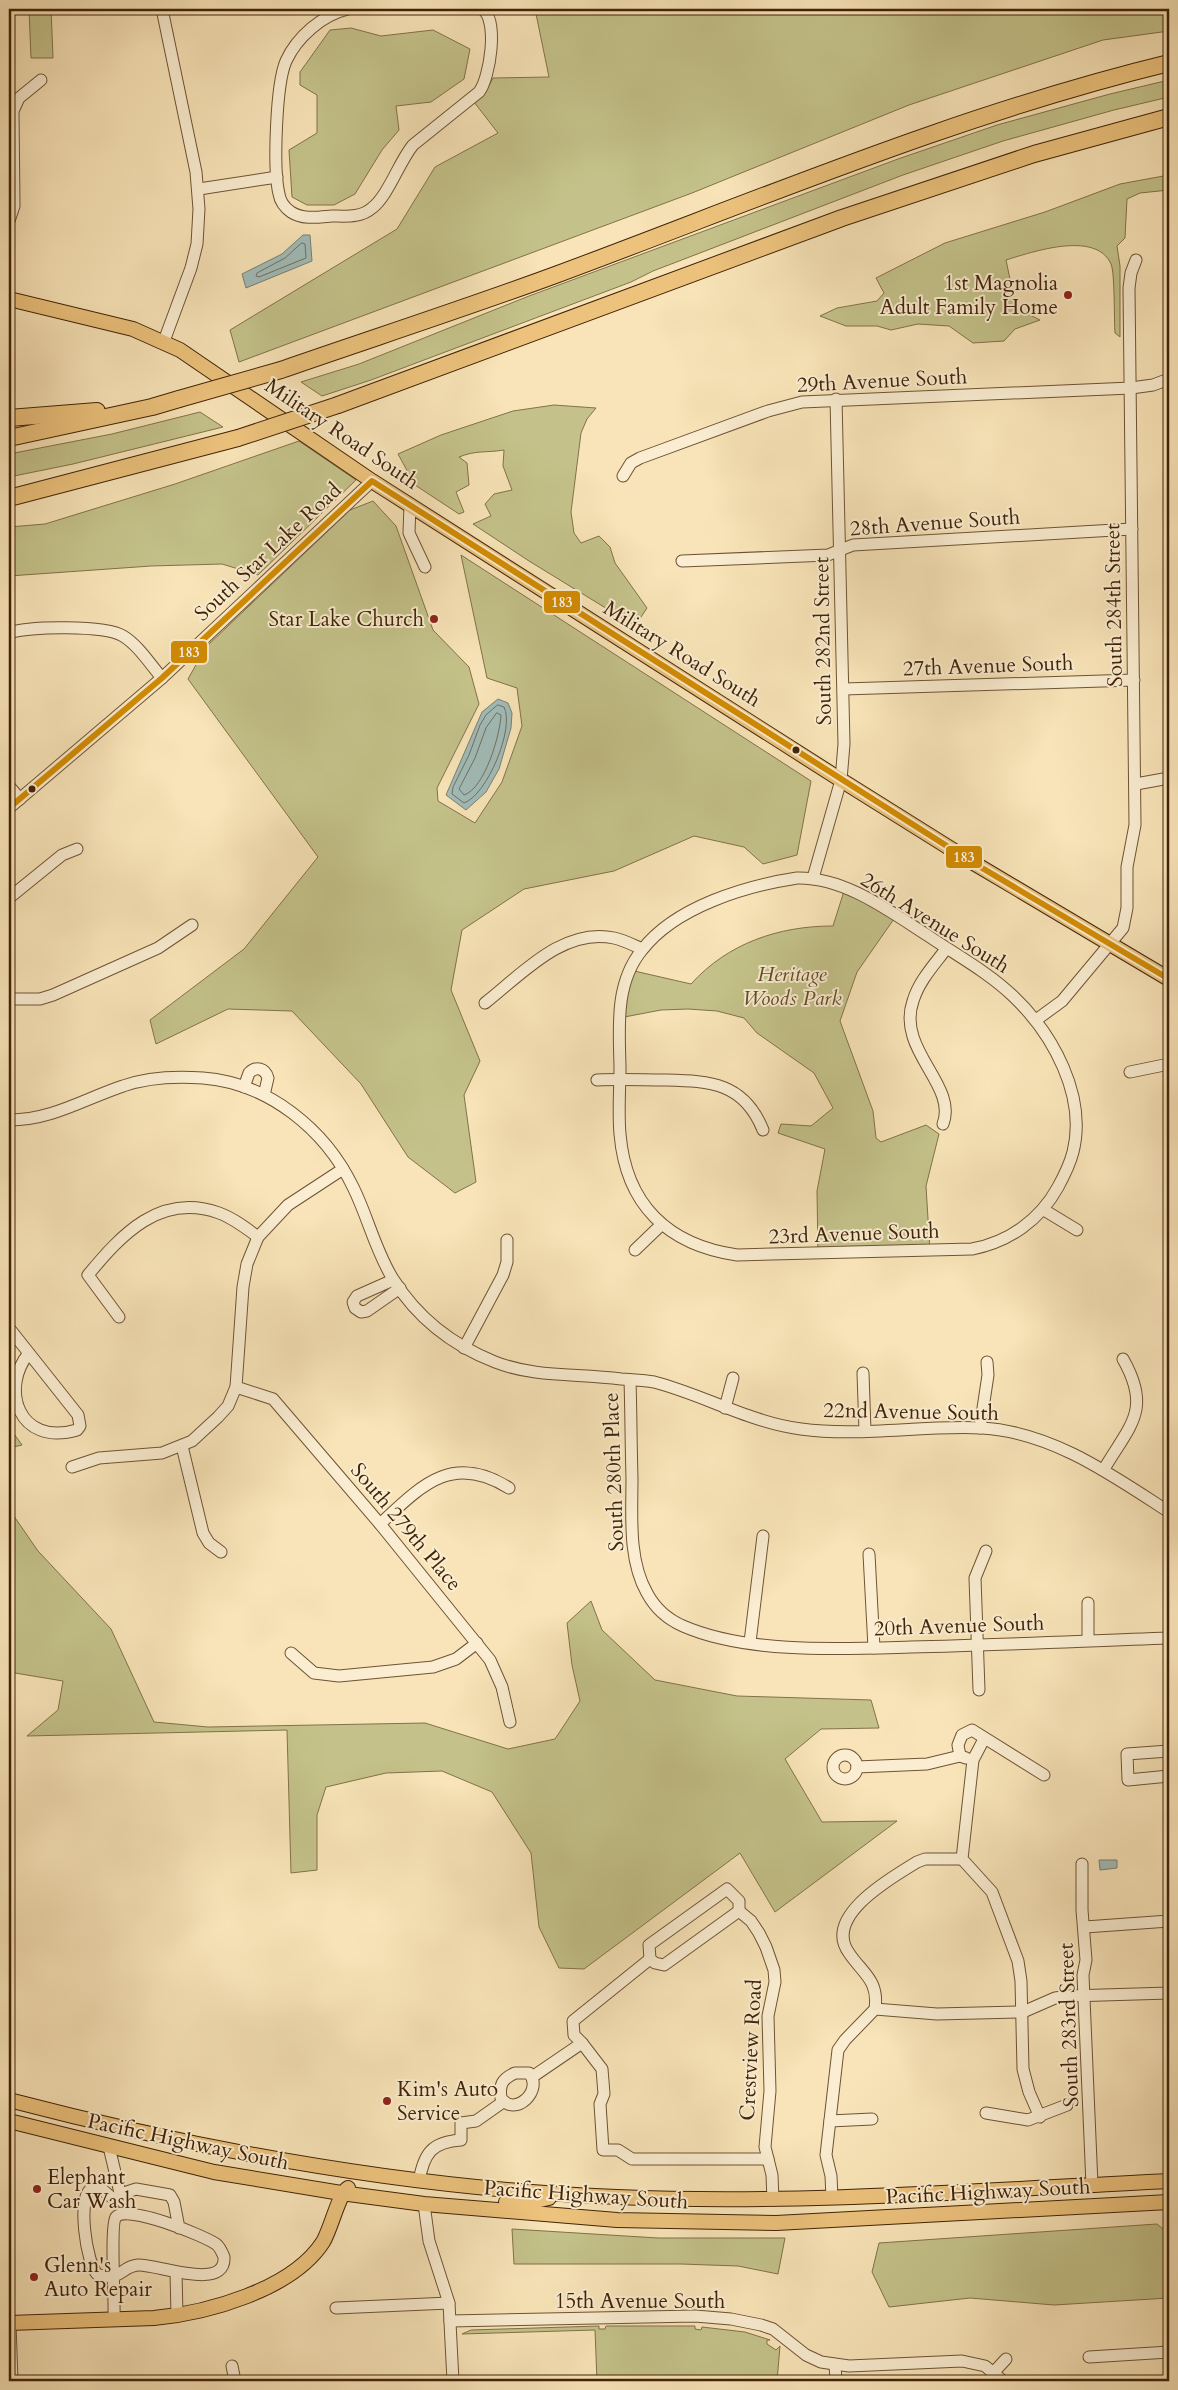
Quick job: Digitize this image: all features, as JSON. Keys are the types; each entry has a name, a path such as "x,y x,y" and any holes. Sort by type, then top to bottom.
{"highway":[{"path":"9,438 152,407 281,370 556,275 847,163 1099,80 1169,63"},
{"path":"9,497 238,438 338,405 842,218 1034,154 1169,117"},
{"path":"9,418 152,407"}],"main road":[{"name":"Military Road South","path":"9,299 133,329 164,341 180,350 372,481 841,780 972,862 1169,979"},
{"name":"Pacific Highway South","path":"9,2100 215,2149 418,2181 567,2195 773,2200 1169,2181"},
{"name":"Pacific Highway South","path":"9,2121 214,2172 341,2193 424,2204 652,2221 776,2223 1169,2202"},
{"path":"1019,2210 1057,2200 1089,2196 1092,2184"},
{"path":"9,2323 177,2316 228,2302 269,2284 308,2259 330,2229 341,2193 355,2186 522,2204 567,2195"},
{"path":"652,2221 760,2215 766,2213 773,2200"}],"street":[{"path":"162,9 199,188 197,244 184,289 164,341"},
{"path":"348,9 326,18 303,37 286,60 279,89 277,177 279,194 290,212 304,217 356,216 365,213 379,201 404,155 413,144 479,92 485,84 490,60 489,19 482,9"},
{"path":"9,221 14,206 13,111 19,98 41,80"},
{"path":"199,188 277,177"},
{"name":"South 284th Street","path":"1036,1020 1062,1000 1123,928 1125,919 1126,878 1135,825 1136,784 1129,288 1131,273 1136,260"},
{"name":"29th Avenue South","path":"623,476 632,463 640,458 768,411 802,402 836,399 1131,388 1153,385 1169,379"},
{"name":"South 282nd Street","path":"813,878 841,780 844,744 836,399"},
{"name":"South Star Lake Road","path":"9,808 162,678 372,481"},
{"path":"410,504 409,533 425,567"},
{"name":"28th Avenue South","path":"682,561 828,555 853,545 1132,529"},
{"path":"9,632 42,628 90,630 121,635 130,641 162,678"},
{"name":"27th Avenue South","path":"844,689 1134,680"},
{"path":"1136,784 1169,778"},
{"path":"9,786 20,799"},
{"path":"9,898 62,855 77,849"},
{"name":"26th Avenue South","path":"642,949 679,919 724,896 770,883 797,878 813,878 844,888 869,899 946,948 998,984 1036,1020 1060,1058 1069,1080 1076,1130 1073,1152 1064,1176 1044,1210"},
{"path":"9,1000 40,999 53,995 158,948 192,925"},
{"path":"485,1003 543,958 568,942 586,937 605,936 622,940 642,949 630,970 618,1018 620,1134 629,1178 648,1211 661,1225 634,1250"},
{"path":"943,1124 946,1112 942,1093 916,1048 911,1033 910,1019 912,1001 917,991 946,948"},
{"path":"1130,1072 1169,1064"},
{"path":"244,1086 249,1073 252,1070 260,1069 268,1078 264,1095"},
{"name":"22nd Avenue South","path":"9,1120 46,1116 127,1084 160,1078 206,1078 244,1086 280,1104 306,1124 336,1157 354,1188 370,1231 397,1284 420,1315 464,1348 496,1362 527,1372 653,1382 769,1423 802,1429 865,1431 980,1428 1013,1433 1044,1441 1104,1469 1169,1512"},
{"path":"597,1080 693,1081 718,1084 738,1095 748,1104 756,1114 763,1130"},
{"path":"72,1467 89,1460 162,1453 182,1446 202,1435 228,1406 236,1387 243,1287 247,1264 258,1237 288,1205 343,1169"},
{"path":"119,1317 88,1276 109,1250 141,1221 170,1210 206,1210 219,1213 236,1221 258,1237"},
{"path":"1044,1210 1077,1230"},
{"name":"23rd Avenue South","path":"661,1225 680,1238 705,1249 737,1255 930,1251 985,1246 1017,1232 1044,1210"},
{"path":"464,1348 504,1275 507,1262 507,1240"},
{"path":"9,1328 29,1352 78,1415 80,1426 77,1430 40,1432 25,1424 15,1412 10,1393 13,1374 21,1359 29,1352"},
{"path":"1104,1469 1132,1424 1137,1407 1137,1389 1123,1359"},
{"path":"980,1428 988,1375 987,1362"},
{"path":"863,1373 865,1431"},
{"path":"725,1408 733,1378"},
{"name":"South 280th Place","path":"630,1380 632,1524 636,1563 642,1584 652,1602 671,1620 698,1632 750,1642"},
{"name":"South 279th Place","path":"236,1387 273,1400 380,1524 490,1660 502,1687 510,1722"},
{"path":"182,1446 203,1533 209,1543 221,1552"},
{"path":"380,1524 414,1492 446,1476 471,1473 483,1474 510,1488"},
{"path":"750,1642 763,1536"},
{"path":"979,1690 975,1578 986,1551"},
{"path":"869,1554 874,1648"},
{"path":"1088,1603 1088,1640"},
{"name":"20th Avenue South","path":"750,1642 791,1648 874,1648 1169,1638"},
{"path":"291,1653 314,1673 339,1676 433,1668 456,1660 477,1643"},
{"path":"960,1756 959,1740 967,1731 978,1733 984,1739 1044,1775"},
{"path":"962,1858 973,1760 984,1739"},
{"path":"1169,1751 1127,1754 1128,1780 1169,1776"},
{"path":"857,1767 927,1764 960,1756 973,1760"},
{"path":"832,2198 831,2176 826,2155 838,2050 845,2040 875,2009 875,1997 871,1980 845,1947 844,1935 850,1916 861,1900 917,1862 925,1859 962,1858 986,1883 994,1898 1018,1961 1023,2012 1023,2070 1029,2092 1040,2117"},
{"name":"South 283rd Street","path":"1082,1864 1092,2184"},
{"name":"Crestview Road","path":"582,2043 574,2035 573,2021 650,1959 649,1945 727,1889 739,1901 739,1912 751,1921 759,1933 774,1970 776,1982 768,2016 770,2091 765,2147 772,2175 773,2200"},
{"path":"650,1959 655,1964 664,1965 739,1912"},
{"path":"1085,1927 1169,1921"},
{"path":"875,2009 937,2014 1023,2012 1055,1998 1085,1995 1169,1993"},
{"path":"532,2077 582,2043 602,2069 604,2094 600,2104 603,2150 618,2150 632,2159 768,2159"},
{"path":"520,2072 529,2074 532,2077 534,2087 527,2099 518,2105 510,2105 503,2102 500,2090 505,2078 520,2072"},
{"path":"418,2181 421,2168 435,2146 442,2141 461,2140 461,2122 476,2121 503,2102"},
{"path":"986,2113 1028,2120 1040,2117 1067,2105"},
{"path":"830,2121 872,2120"},
{"path":"109,2147 125,2213"},
{"path":"142,2265 124,2268 115,2276 98,2275 91,2266 86,2248 84,2200 89,2190 95,2187 107,2193 112,2199 119,2199 127,2192 136,2189 170,2195 174,2202 180,2228"},
{"path":"424,2204 429,2242 449,2303 453,2381"},
{"path":"114,2256 120,2262 204,2275 214,2274 219,2271 224,2262 221,2250 216,2244 180,2228 137,2214 120,2214 114,2221 112,2228 115,2276 114,2319"},
{"path":"176,2272 177,2316"},
{"path":"336,2308 449,2303"},
{"name":"15th Avenue South","path":"450,2321 695,2316 731,2319 761,2325 773,2330 806,2354 821,2362 835,2365 962,2361 985,2366 1003,2381"},
{"path":"9,2323 12,2381"},
{"path":"1089,2358 1169,2352"},
{"path":"994,2372 1006,2359"},
{"path":"835,2365 836,2381"},
{"path":"232,2366 235,2381"}],"green space":[{"path":"29,9 51,9 53,58 31,58"},
{"path":"535,9 1169,9 1169,31 1103,40 909,105 692,193 239,362 230,330 397,229 435,167 498,133 474,102 485,92 493,78 549,77"},
{"path":"351,28 381,36 433,30 470,49 464,79 431,102 396,106 399,130 382,150 355,194 334,205 307,205 292,197 289,150 317,133 317,95 300,85 300,72 330,30"},
{"path":"1169,80 1169,97 1114,110 1003,141 903,175 653,271 631,282 371,380 322,396 301,382 359,364 529,296 898,159 997,125"},
{"path":"1169,175 1169,190 1140,193 1127,199 1125,238 1117,246 1120,266 1120,337 1115,333 1114,286 1111,264 1103,254 1092,248 1078,246 1063,246 1031,252 1006,260 1016,308 1040,320 1015,329 1004,341 973,343 949,326 918,324 891,330 877,326 846,326 820,316 837,308 877,301 884,293 876,278 945,243 1045,212 1120,184"},
{"path":"554,405 596,408 587,419 581,433 571,512 574,533 581,543 599,536 610,547 615,563 647,608 635,626 473,524 491,516 485,504 494,494 512,490 503,466 504,450 476,452 459,457 467,463 469,485 456,492 464,512 459,514 415,485 398,454 441,435 513,411"},
{"path":"200,412 223,427 73,464 9,477 9,454 112,434"},
{"path":"299,441 356,480 258,575 222,564 151,566 9,576 9,527 45,524 175,484"},
{"path":"373,501 396,526 433,630 469,667 479,704 437,788 438,801 475,823 502,782 522,726 517,688 487,678 461,555 811,781 797,855 763,864 744,847 694,836 614,871 524,889 462,930 451,990 480,1061 464,1095 476,1182 455,1193 408,1157 361,1084 292,1011 228,1009 156,1044 150,1020 244,949 318,857 188,679 206,647 350,510"},
{"name":"Heritage Woods Park","path":"845,888 896,916 857,972 840,1021 873,1111 876,1138 881,1142 926,1125 939,1134 926,1186 930,1251 818,1254 817,1191 825,1149 778,1133 781,1124 811,1126 833,1108 814,1073 757,1033 744,1018 717,1011 688,1009 661,1010 619,1018 630,970 691,984 721,958 756,940 793,929 833,926"},
{"path":"9,1427 22,1445 9,1448"},
{"path":"9,1509 38,1551 111,1629 154,1722 208,1727 425,1723 508,1749 555,1739 580,1701 572,1665 567,1623 591,1601 602,1630 655,1680 737,1696 871,1700 879,1728 821,1729 785,1759 822,1822 897,1821 775,1912 740,1853 584,1969 559,1968 539,1927 531,1853 492,1792 442,1771 386,1773 326,1787 317,1815 317,1870 291,1873 287,1730 27,1736 58,1710 63,1681 9,1672"},
{"path":"1157,2224 1169,2234 1169,2298 1054,2305 970,2298 889,2307 872,2272 879,2243"},
{"path":"512,2229 658,2238 785,2238 778,2274 738,2266 514,2264"},
{"path":"599,2326 599,2329 605,2329 606,2326 695,2326 695,2329 701,2330 702,2327 745,2332 770,2340 767,2340 767,2344 776,2350 780,2346 777,2381 597,2381 595,2330 462,2334 471,2330"}],"water":[{"path":"303,235 310,235 312,261 246,288 242,274 282,254"},
{"path":"498,699 508,703 512,713 511,728 499,769 486,792 466,810 446,795 482,712"},
{"path":"1099,1860 1117,1860 1117,1868 1100,1870"}],"transit line":[{"name":"183","path":"9,808 162,678 372,481 972,862 1169,979"}],"place":[{"name":"1st Magnolia Adult Family Home","path":"1068,295"},
{"name":"Star Lake Church","path":"434,619"},
{"name":"Kim's Auto Service","path":"387,2101"},
{"name":"Elephant Car Wash","path":"37,2189"},
{"name":"Glenn's Auto Repair","path":"34,2277"}]}
